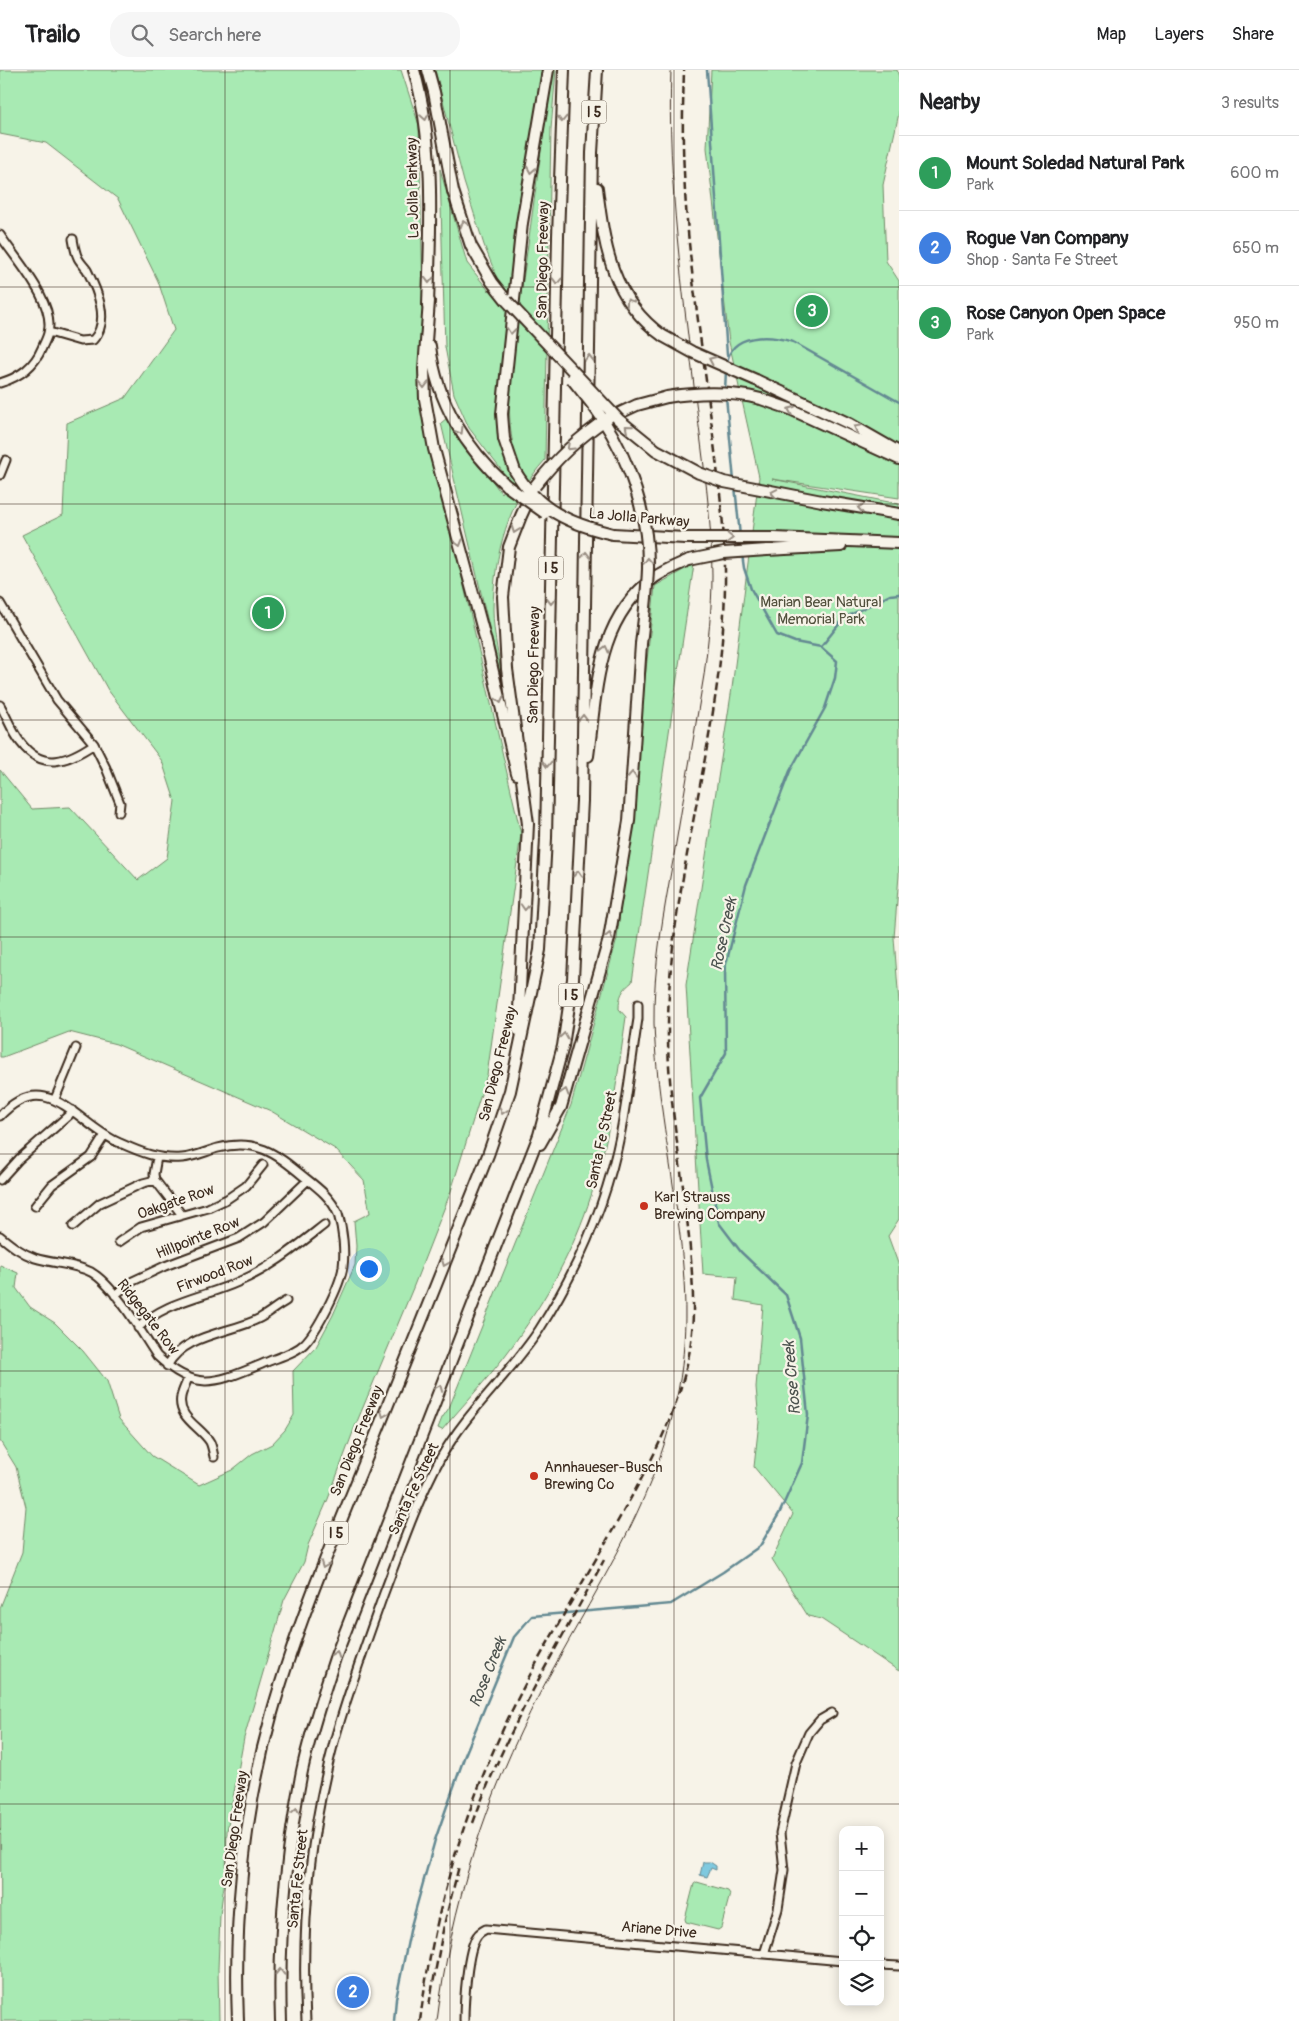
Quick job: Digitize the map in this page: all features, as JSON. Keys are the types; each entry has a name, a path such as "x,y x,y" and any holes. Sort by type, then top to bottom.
{"highway":[{"name":"La Jolla Parkway","path":"414,70 421,94 430,167 428,328 433,367 441,395 461,434 489,470 507,486 549,516 582,529 613,534 685,538 774,538 895,543"},
{"name":"La Jolla Parkway","path":"428,70 453,191 471,246 492,282 614,415 656,450 699,473 724,482 899,514"},
{"path":"548,70 522,224 502,414 504,439 515,471 527,490 548,509 580,525 613,534"},
{"name":"San Diego Freeway","path":"238,2021 238,1961 243,1870 256,1783 272,1713 295,1642 332,1543 488,1155 510,1091 540,950 545,847 558,246 564,70"},
{"name":"I 5","path":"281,2021 281,1934 285,1880 302,1772 312,1730 338,1649 539,1135 563,1046 573,979 582,801 592,153 597,70"},
{"path":"592,153 603,237 610,263 623,293 632,307 646,322 663,336 692,352 850,424 899,452"},
{"path":"428,301 424,369 425,399 434,449 485,638 528,824"},
{"path":"520,1182 561,1107 609,939 630,821 641,644 648,568 644,524 638,496 622,454 602,418 534,330"},
{"path":"516,1064 528,824 507,669 503,597 509,547 535,486 582,435 608,418 637,405 689,393 730,393 761,399 790,409 899,459"},
{"path":"582,801 603,656 611,630 630,599 642,587 657,576 689,560 724,553 895,543"}],"street":[{"path":"0,235 42,296 48,316 49,332 37,361 22,374 0,383"},
{"path":"49,332 80,341 92,340 97,336 102,318 97,292 86,268 78,259 73,239"},
{"path":"0,475 6,460"},
{"path":"0,603 57,700 94,744 120,803 119,812"},
{"path":"0,705 21,744 35,756 44,760 64,761 77,756 94,744"},
{"name":"Santa Fe Street","path":"306,2021 303,1980 309,1880 325,1784 334,1744 356,1669 393,1569 441,1458 472,1412 516,1361 537,1333 583,1251 603,1200 620,1137 638,1019 638,1004"},
{"path":"55,1099 76,1048"},
{"path":"0,1116 23,1099 42,1096 55,1099 105,1135 122,1144 157,1157 182,1158 231,1145 250,1145 274,1153 308,1180"},
{"path":"0,1180 72,1110"},
{"path":"35,1206 52,1185 91,1157 105,1135"},
{"path":"157,1157 154,1174 155,1180 182,1215"},
{"name":"Oakgate Row","path":"119,1242 141,1227 208,1208 227,1198 246,1186 263,1165"},
{"path":"73,1226 100,1203 143,1183 155,1180"},
{"name":"Hillpointe Row","path":"115,1295 134,1282 165,1266 239,1238 264,1222 308,1180"},
{"name":"Ridgegate Row","path":"0,1236 20,1252 37,1259 77,1266 92,1273 108,1285 157,1356 167,1366 188,1378 211,1382 219,1381 299,1349 321,1322 343,1268 343,1245 339,1217 330,1198 308,1180"},
{"name":"Firwood Row","path":"138,1328 171,1305 235,1284 263,1271 324,1225"},
{"path":"167,1366 170,1360 188,1344 259,1318 286,1300"},
{"path":"188,1378 180,1398 182,1410 187,1420 203,1433 211,1444 214,1457"},
{"path":"764,1954 778,1909 784,1870 780,1833 796,1763 809,1733 820,1720 832,1713"},
{"name":"Ariane Drive","path":"464,2021 466,1980 476,1937 486,1929 839,1961"},
{"path":"884,1965 899,1966"}],"green space":[{"path":"0,70 401,70 419,125 426,421 521,834 487,1075 451,1191 308,1545 304,1562 284,1600 244,1738 227,1831 226,1871 220,1915 219,2021 1,2021 0,1608 22,1552 26,1507 16,1467 0,1441 0,1265 18,1273 16,1288 30,1307 55,1323 83,1351 107,1381 119,1419 152,1456 199,1485 232,1470 252,1454 272,1444 285,1430 294,1415 293,1371 316,1347 333,1315 355,1265 354,1221 370,1213 364,1180 335,1149 271,1111 116,1044 69,1032 0,1057 0,770 32,809 70,807 138,880 167,858 175,801 162,761 108,690 22,535 63,515 67,423 125,398 174,330 158,281 118,199 46,143 0,134"},
{"path":"435,70 542,70 512,279 499,412 499,438 506,461 514,475 520,469 513,447 510,422 511,369 549,94 553,70 556,70 551,129 545,460 521,493 506,529 496,568 493,618 503,686 441,423 447,418 501,493 509,480 469,428 454,394 445,347 440,169 467,263 489,291 494,270 464,182"},
{"name":"Marian Bear Natural Memorial Park","path":"711,70 897,70 899,77 899,113 883,185 886,261 899,281 899,498 772,479 899,504 899,875 894,938 899,1003 899,1219 888,1236 899,1266 899,1516 897,1518 899,1523 899,1671 821,1619 808,1616 772,1559 793,1514 754,1467 759,1422 756,1387 763,1305 735,1300 737,1277 703,1274 686,985 732,688 759,477 729,342 707,148"},
{"path":"694,564 632,982 623,991 620,1000 619,1009 626,1017 617,1081 600,1166 581,1225 564,1262 544,1298 504,1358 442,1430 438,1428 449,1408 571,1105 617,939 655,586"},
{"path":"697,1882 728,1891 730,1894 721,1928 718,1930 686,1922 685,1919 694,1884"}],"water":[{"path":"703,1862 710,1862 716,1866 716,1870 711,1868 707,1877 700,1875"}],"waterway":[{"path":"707,70 727,355"},
{"path":"727,364 735,346 743,341 763,337 784,340 793,342 899,402"},
{"path":"725,391 726,370"},
{"path":"726,397 734,481"},
{"path":"735,486 740,536"},
{"name":"Rose Creek","path":"394,2021 396,1999 411,1926 435,1840 465,1755 514,1637 532,1616 671,1604 723,1572 760,1546 780,1512 802,1463 808,1415 800,1338 786,1295 741,1252 719,1223 706,1160 700,1098 726,1053 725,968 746,885 790,771 825,708 835,678 837,661 821,647 795,642 777,635 751,589 744,568 742,554"},
{"path":"821,647 844,618 890,595 899,594"}],"tram line":[{"path":"437,2021 451,1936 487,1812 503,1772 540,1693 618,1551 652,1478 666,1440 676,1401 683,1354 685,1306 682,1259 657,1070 654,1002 663,918 704,675 711,613 712,576 707,489 677,237 671,154 671,70"}],"railway":[{"path":"420,2021 435,1931 446,1887 459,1843 490,1758 530,1675 650,1462 678,1396 690,1349 693,1319 692,1273 672,1102 668,1026 671,970 677,915 706,751 722,641 725,562 720,494 688,229 683,146 684,70"},
{"path":"473,1823 486,1789 517,1722 604,1560"},
{"path":"429,2005 444,1925 459,1866"}],"place":[{"name":"Rose Canyon Open Space","path":"812,311"},
{"name":"Mount Soledad Natural Park","path":"268,613"},
{"name":"Karl Strauss Brewing Company","path":"644,1206"},
{"name":"Annhaueser-Busch Brewing Co","path":"534,1476"},
{"name":"Rogue Van Company","path":"353,1992"}]}
